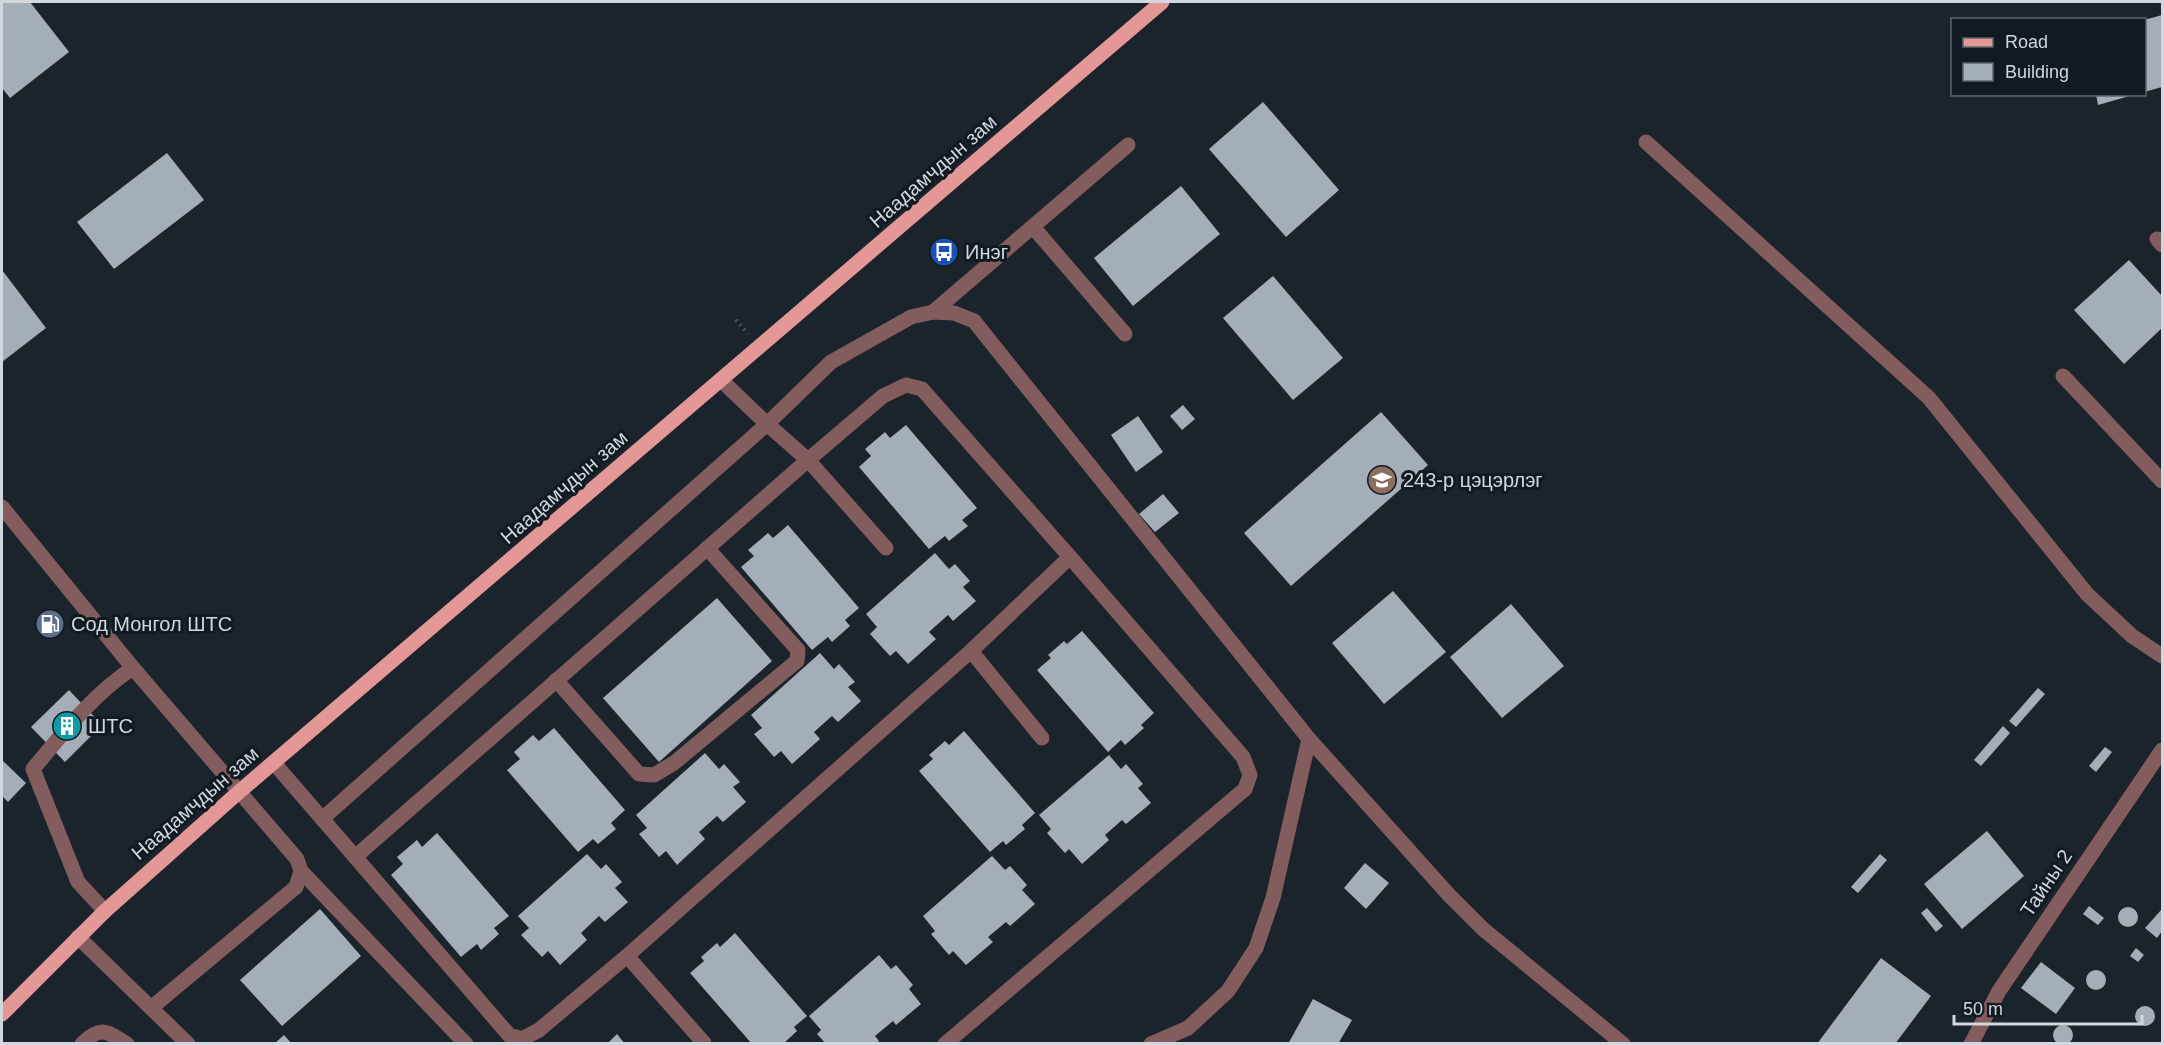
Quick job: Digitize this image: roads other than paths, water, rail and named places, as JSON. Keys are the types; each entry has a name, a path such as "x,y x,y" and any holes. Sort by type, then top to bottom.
{"main road":[{"name":"Наадамчдын зам","path":"2,1014 105,911 240,791 1162,2"}],"street":[{"path":"1646,142 1929,398 2087,594 2133,636 2163,656"},
{"path":"933,312 1128,145"},
{"path":"1033,227 1125,334"},
{"path":"322,819 767,424 831,362 911,317 933,312 954,313 974,321 1309,739 1449,894 1483,929 1623,1044"},
{"path":"2063,376 2163,481"},
{"path":"721,380 808,460 886,548"},
{"path":"355,857 883,396 906,385 922,389 1243,757 1250,775 1245,789 945,1044"},
{"path":"2,507 133,668 297,859 300,871 296,887 151,1008"},
{"path":"556,680 639,774 654,775 674,763 797,661 798,650 707,548"},
{"path":"274,763 509,1035 524,1041 627,956 971,651 1070,557"},
{"path":"971,651 1042,738"},
{"path":"105,911 78,882 33,769 68,727 106,688 133,668"},
{"path":"1151,1044 1188,1028 1228,991 1256,948 1273,898 1309,739"},
{"name":"Тайны 2","path":"1971,1044 1999,992 2163,750"},
{"path":"300,871 466,1044"},
{"path":"78,937 188,1044"},
{"path":"627,956 704,1043"},
{"path":"82,1044 92,1033 98,1031 110,1033 127,1044"}],"place":[{"name":"Инэг","path":"944,252"},
{"name":"243-р цэцэрлэг","path":"1382,480"},
{"name":"Сод Монгол ШТС","path":"50,624"},
{"name":"ШТС","path":"67,726"}]}
